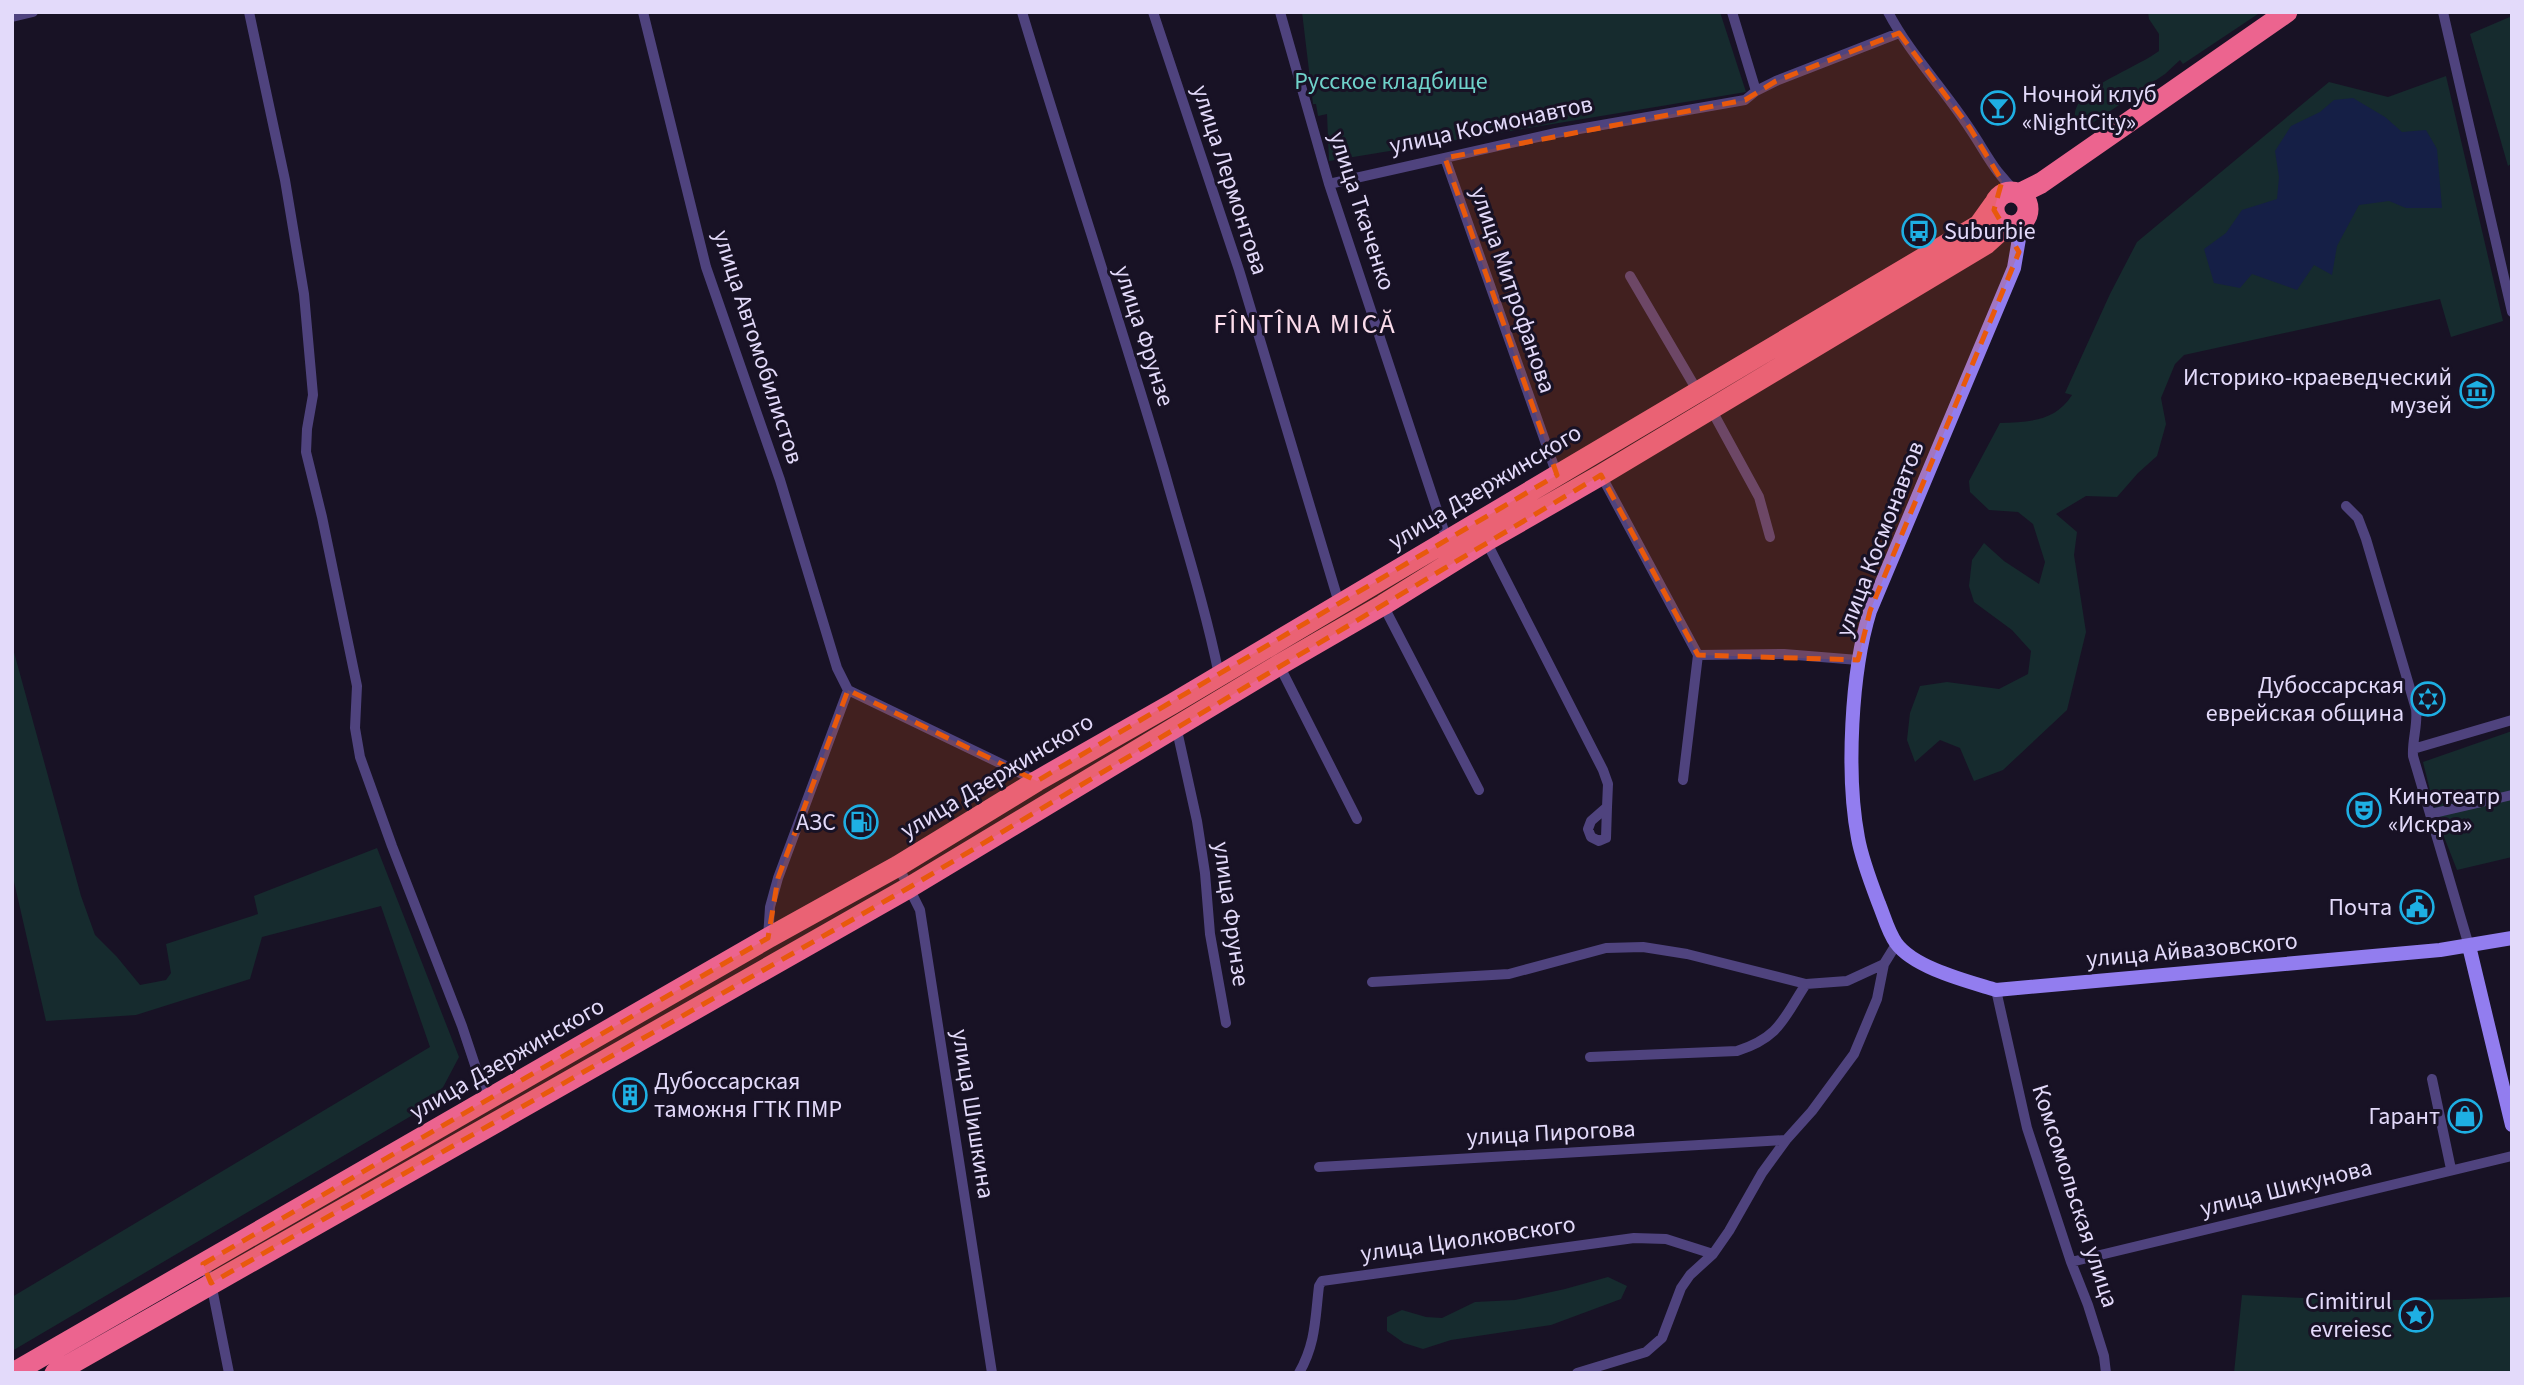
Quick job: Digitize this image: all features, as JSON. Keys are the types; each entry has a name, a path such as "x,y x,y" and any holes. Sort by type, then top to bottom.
{"highway":[{"name":"улица Дзержинского","path":"55,1373 207,1274 487,1102 768,938 898,866 1037,781 1172,704 1979,225 2287,12"},
{"name":"улица Дзержинского","path":"13,1373 207,1274 910,887 1986,244 2010,204"}],"street":[{"path":"12,17 33,12"},
{"path":"249,12 285,180 303,294 313,395 306,452 357,686 355,728 360,757 463,1026 487,1102"},
{"name":"улица Автомобилистов","path":"643,12 706,267 780,480 837,668 848,691"},
{"name":"улица Фрунзе","path":"1022,12 1147,413 1210,632 1219,675"},
{"name":"улица Лермонтова","path":"1153,12 1239,270 1339,603"},
{"name":"улица Ткаченко","path":"1280,12 1329,184 1447,540"},
{"path":"1732,12 1756,90"},
{"path":"1888,12 1899,33 1970,128 2010,204"},
{"path":"2443,12 2512,312"},
{"name":"улица Космонавтов","path":"1329,184 1556,133 1745,100 1756,90 1899,33"},
{"name":"улица Митрофанова","path":"1445,158 1557,475"},
{"name":"улица Космонавтов","path":"1922,963 1896,943 1870,882 1858,840 1853,808 1858,660 1870,611 2004,295 2018,252 2010,204"},
{"path":"1630,276 1698,391"},
{"path":"1711,409 1759,497 1770,537"},
{"path":"1601,475 1698,655 1683,780"},
{"path":"2346,506 2358,519 2366,539 2416,709 2418,722 2413,736 2413,749 2469,946 2512,1125"},
{"path":"1486,541 1603,770 1608,784 1607,807"},
{"path":"1383,606 1479,790"},
{"path":"1698,655 1784,654 1858,660"},
{"path":"1279,665 1357,819"},
{"path":"768,938 770,907 778,878 848,691 1037,781"},
{"name":"улица Фрунзе","path":"1172,704 1197,821 1210,934 1226,1023"},
{"path":"2413,749 2512,720"},
{"path":"2430,814 2512,795"},
{"name":"улица Шишкина","path":"898,866 920,910 992,1373"},
{"name":"улица Айвазовского","path":"1922,963 1956,978 1996,990 2469,946 2512,938"},
{"path":"1577,1373 1646,1352 1655,1346 1669,1325 1681,1288 1690,1275 1713,1254 1762,1173 1854,1054 1877,999 1884,964 1896,943"},
{"path":"1372,982 1509,974 1606,948 1643,947 1687,954 1806,984 1847,981 1884,964"},
{"path":"1590,1057 1737,1051 1752,1046 1769,1037 1783,1022 1806,984"},
{"name":"Комсомольская улица","path":"1996,990 2026,1129 2088,1305 2104,1356 2106,1373"},
{"path":"2432,1079 2451,1169"},
{"name":"улица Пирогова","path":"1319,1167 1786,1140"},
{"name":"улица Шикунова","path":"2071,1262 2512,1156"},
{"name":"улица Циолковского","path":"1299,1373 1314,1338 1319,1286 1322,1281 1634,1238 1666,1238 1713,1254"},
{"path":"207,1274 229,1373"}],"highlighted area":[{"path":"1899,33 1970,128 2002,181 1994,210 2019,252 1870,611 1858,660 1698,655 1601,475 910,887 211,1283 203,1264 768,938 778,878 848,690 1037,781 1557,475 1445,158 1745,100 1776,81"}],"green space":[{"name":"Русское кладбище","path":"1302,12 1720,12 1746,92 1329,161 1327,114 1318,116 1316,104 1313,104"},
{"path":"2148,12 2261,12 2183,64 2180,60 2165,74 2085,128 2078,126 2075,110 2086,94 2159,51 2159,34 2149,19"},
{"path":"2512,16 2512,163 2508,166 2470,34"},
{"path":"2446,76 2503,321 2451,337 2440,299 2184,355 2175,364 2161,398 2166,424 2157,456 2117,497 2086,496 2056,514 2077,532 2074,555 2086,632 2067,710 2003,770 1974,781 1960,748 1940,740 1915,762 1907,740 1910,713 1920,686 1947,682 1999,689 2028,674 2031,651 2012,630 1974,602 1969,586 1972,560 1984,543 2004,561 2039,584 2045,562 2033,524 2018,512 1989,510 1970,492 1969,481 2000,423 2040,419 2058,411 2072,395 2065,393 2137,242 2329,82 2388,97"},
{"path":"12,645 81,896 95,935 140,985 166,980 171,973 166,944 258,914 254,896 377,848 459,1057 440,1093 411,1116 12,1351 12,1297 430,1047 381,906 262,937 250,979 136,1015 46,1021 12,873"},
{"path":"2512,731 2512,857 2457,870 2437,819 2423,762"},
{"path":"1608,1277 1627,1286 1621,1299 1551,1325 1451,1340 1423,1349 1404,1343 1387,1331 1387,1317 1402,1310 1426,1317 1442,1318 1475,1302 1515,1300"},
{"path":"2242,1295 2377,1300 2512,1297 2512,1373 2234,1373"}],"water":[{"path":"2353,98 2385,117 2402,132 2426,130 2437,149 2442,208 2406,208 2389,201 2359,205 2337,246 2332,275 2314,265 2297,290 2252,274 2240,288 2214,283 2204,249 2226,233 2242,210 2277,199 2279,177 2275,151 2291,126 2320,112 2334,100"}],"place":[{"name":"Ночной клуб «NightCity»","path":"1998,108"},
{"name":"Suburbie","path":"1919,231"},
{"name":"Историко-краеведческий музей","path":"2477,391"},
{"name":"Дубоссарская еврейская община","path":"2428,699"},
{"name":"Кинотеатр «Искра»","path":"2364,810"},
{"name":"АЗС","path":"861,822"},
{"name":"Почта","path":"2417,907"},
{"name":"Дубоссарская таможня ГТК ПМР","path":"630,1095"},
{"name":"Гарант","path":"2465,1116"},
{"name":"Cimitirul evreiesc","path":"2416,1315"}],"district":[{"name":"FÎNTÎNA MICĂ","path":"1305,324"}]}
